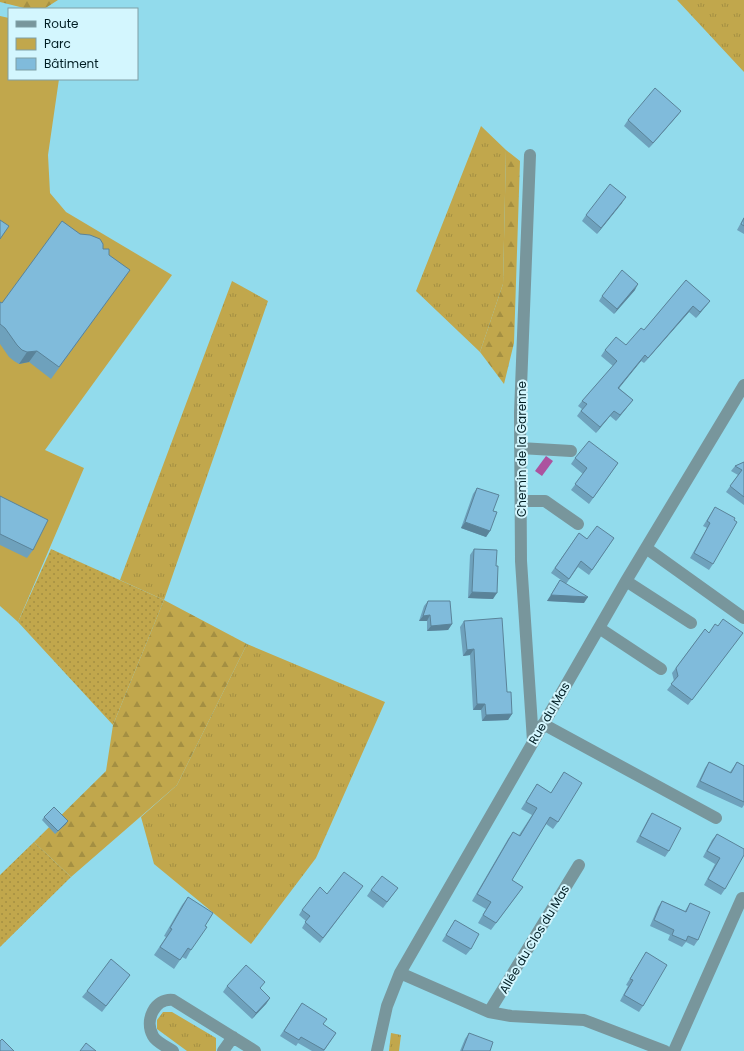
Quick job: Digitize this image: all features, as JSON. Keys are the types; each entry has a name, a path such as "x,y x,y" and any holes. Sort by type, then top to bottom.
{"street":[{"name":"Chemin de la Garenne","path":"530,155 520,448 520,501 521,561 533,741"},
{"name":"Rue du Mas","path":"377,1051 387,1006 400,973 626,581 743,391"},
{"path":"520,448 571,451"},
{"path":"520,501 545,501 578,524"},
{"path":"646,548 744,618"},
{"path":"626,581 691,623"},
{"path":"599,628 661,669"},
{"path":"543,724 716,818"},
{"name":"Allée du Clos du Mas","path":"490,1012 579,866"},
{"path":"674,1051 742,898"},
{"path":"400,973 490,1012 511,1016 584,1020 665,1051"},
{"path":"173,1051 153,1037 149,1025 151,1014 160,1003 166,1000 173,1000 255,1051"},
{"path":"223,1051 233,1037"}],"green space":[{"path":"0,0 58,0 46,8 24,8 0,2"},
{"path":"677,0 744,0 744,72"},
{"path":"0,16 8,18 8,80 59,80 48,155 50,193 66,212 172,275 45,450 84,468 18,622 0,606"},
{"path":"481,126 506,150 503,284 480,352 416,291"},
{"path":"506,150 520,161 514,343 504,384 480,352 503,284"},
{"path":"232,281 268,301 164,600 120,580"},
{"path":"51,549 164,600 113,725 18,622"},
{"path":"164,600 247,644 177,785 71,877 34,842 106,771 113,725"},
{"path":"247,644 385,702 316,858 251,944 154,864 141,817 177,785"},
{"path":"34,842 71,877 0,947 0,875"},
{"path":"163,1012 172,1012 216,1038 216,1051 187,1051 157,1029 157,1020"},
{"path":"391,1033 401,1035 399,1051 389,1051"}],"shaded area":[{"path":"546,456 553,461 542,476 535,471"}],"building":[{"path":"655,88 681,111 653,143 628,120"},
{"path":"610,184 626,197 601,228 586,215"},
{"path":"744,218 744,226 741,224"},
{"path":"0,220 9,226 0,239"},
{"path":"62,221 80,234 90,235 100,239 103,244 103,249 109,249 109,255 130,270 59,367 37,351 27,352 22,350 17,345 5,328 0,324 0,302 2,303"},
{"path":"622,270 638,284 617,309 602,296"},
{"path":"686,280 710,301 700,312 693,306 648,358 645,355 618,388 633,400 620,415 614,411 600,427 581,411 587,404 582,401 617,361 605,350 616,337 626,345 641,328 644,330"},
{"path":"589,441 618,463 593,498 575,484 587,468 575,458"},
{"path":"744,462 744,497 730,486 742,470 735,466"},
{"path":"477,488 499,495 493,511 497,512 490,531 465,522"},
{"path":"0,496 48,520 33,550 0,534"},
{"path":"715,507 735,518 734,520 737,522 713,564 694,553 710,523 707,521"},
{"path":"597,526 614,538 592,570 581,561 569,579 555,568 579,533 587,539"},
{"path":"474,549 497,550 497,593 472,592"},
{"path":"560,580 588,597 551,595"},
{"path":"428,601 450,601 452,624 431,626 430,615 423,616"},
{"path":"502,618 507,692 511,692 512,714 486,715 485,704 477,704 474,649 467,650 464,621"},
{"path":"723,619 743,633 692,700 671,684 678,676 676,668 705,629 709,633 715,624 718,626"},
{"path":"709,762 731,773 737,762 744,766 744,802 700,781"},
{"path":"564,772 582,783 558,822 550,817 512,880 523,887 496,923 483,915 491,902 477,894 513,832 520,836 537,808 526,802 537,784 551,793"},
{"path":"54,807 68,821 58,831 44,817"},
{"path":"652,813 681,828 669,851 640,836"},
{"path":"717,834 744,849 744,855 725,889 708,879 720,858 707,851"},
{"path":"344,872 363,886 323,938 305,922 310,916 302,910 320,887 327,894"},
{"path":"382,876 398,888 387,902 371,890"},
{"path":"188,897 213,913 205,926 207,927 191,950 188,948 180,960 160,947 172,929 170,928"},
{"path":"662,901 686,912 690,903 710,912 698,940 688,936 686,941 672,935 674,930 654,920"},
{"path":"455,920 479,934 471,949 446,935"},
{"path":"646,952 667,965 643,1006 624,995 633,980 630,979"},
{"path":"111,959 130,975 106,1006 87,991"},
{"path":"246,965 265,982 260,988 270,998 256,1013 227,986"},
{"path":"302,1003 327,1019 323,1024 336,1033 324,1050 301,1037 299,1040 284,1031"},
{"path":"469,1033 493,1042 490,1051 462,1051"},
{"path":"2,1039 14,1051 0,1051 0,1041"},
{"path":"86,1043 96,1051 80,1051"}]}
